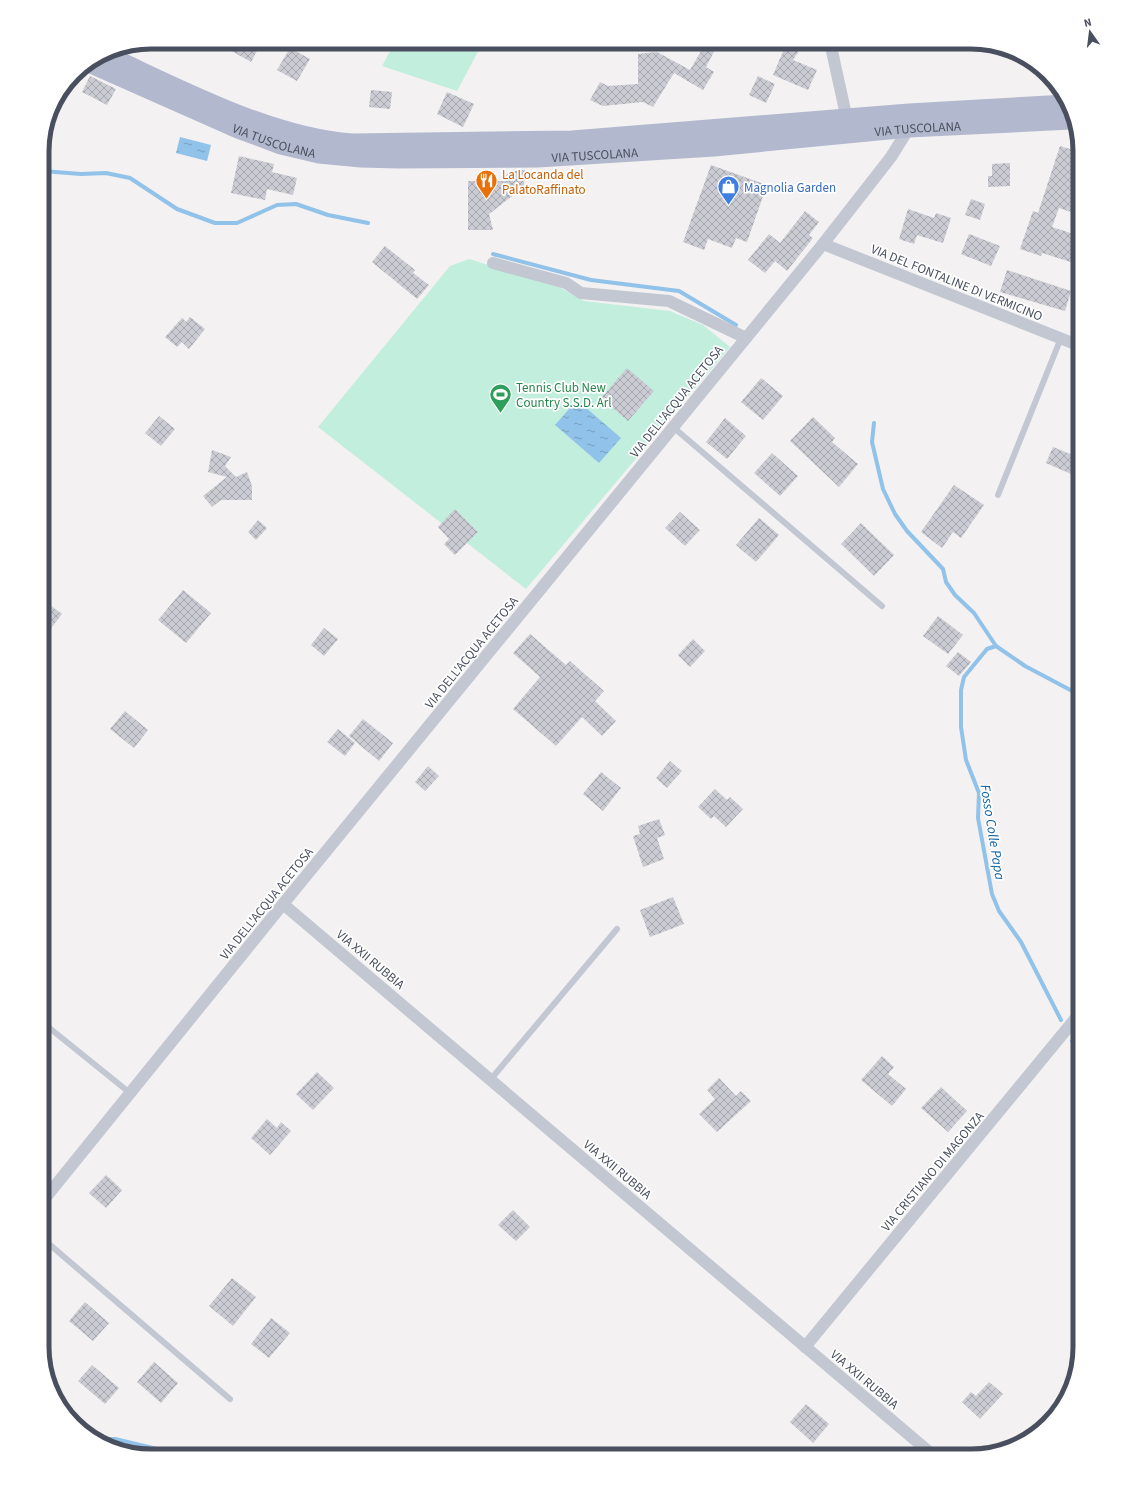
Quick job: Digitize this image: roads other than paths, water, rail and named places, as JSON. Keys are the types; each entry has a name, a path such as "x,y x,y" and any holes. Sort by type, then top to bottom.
{"main road":[{"name":"VIA TUSCOLANA","path":"111,57 224,108 259,122 295,133 340,142 388,143 540,141 848,126 1061,105"},
{"name":"VIA TUSCOLANA","path":"95,66 131,83 250,134 281,145 319,154 399,159 538,158 714,147 848,126"},
{"name":"VIA TUSCOLANA","path":"909,121 1068,120"}],"street":[{"path":"832,49 848,126"},
{"name":"VIA DELL'ACQUA ACETOSA","path":"49,1193 283,904 823,244 891,157 909,121"},
{"name":"VIA DEL FONTALINE DI VERMICINO","path":"823,244 1073,343"},
{"path":"493,263 566,283 581,293 670,301 746,338"},
{"name":"VIA XXII RUBBIA","path":"283,904 926,1449"},
{"name":"VIA CRISTIANO DI MAGONZA","path":"805,1347 1073,1022"}],"lane":[{"path":"998,495 1061,338"},
{"path":"673,426 882,606"},
{"path":"491,1079 617,930"},
{"path":"49,1028 130,1093"},
{"path":"49,1244 230,1399"}],"water":[{"path":"180,137 211,145 207,161 176,153"},
{"path":"577,400 621,438 599,463 555,425"}],"waterway":[{"path":"49,172 81,174 106,173 130,178 177,209 215,223 237,223 277,205 296,204 328,215 368,223"},
{"path":"493,254 591,280 679,291 736,325"},
{"path":"874,423 872,442 883,489 895,514 907,531 943,569 946,582 955,595 974,613 996,646 1025,666 1073,691"},
{"name":"Fosso Colle Papa","path":"996,646 987,649 964,677 961,690 961,727 966,760 979,793 978,818 992,894 999,911 1021,942 1061,1020"},
{"path":"108,1439 115,1439 157,1449"}],"place":[{"name":"La Locanda del PalatoRaffinato","path":"487,200"},
{"name":"Magnolia Garden","path":"728,206"},
{"name":"Tennis Club New Country S.S.D. Arl","path":"501,414"}]}
